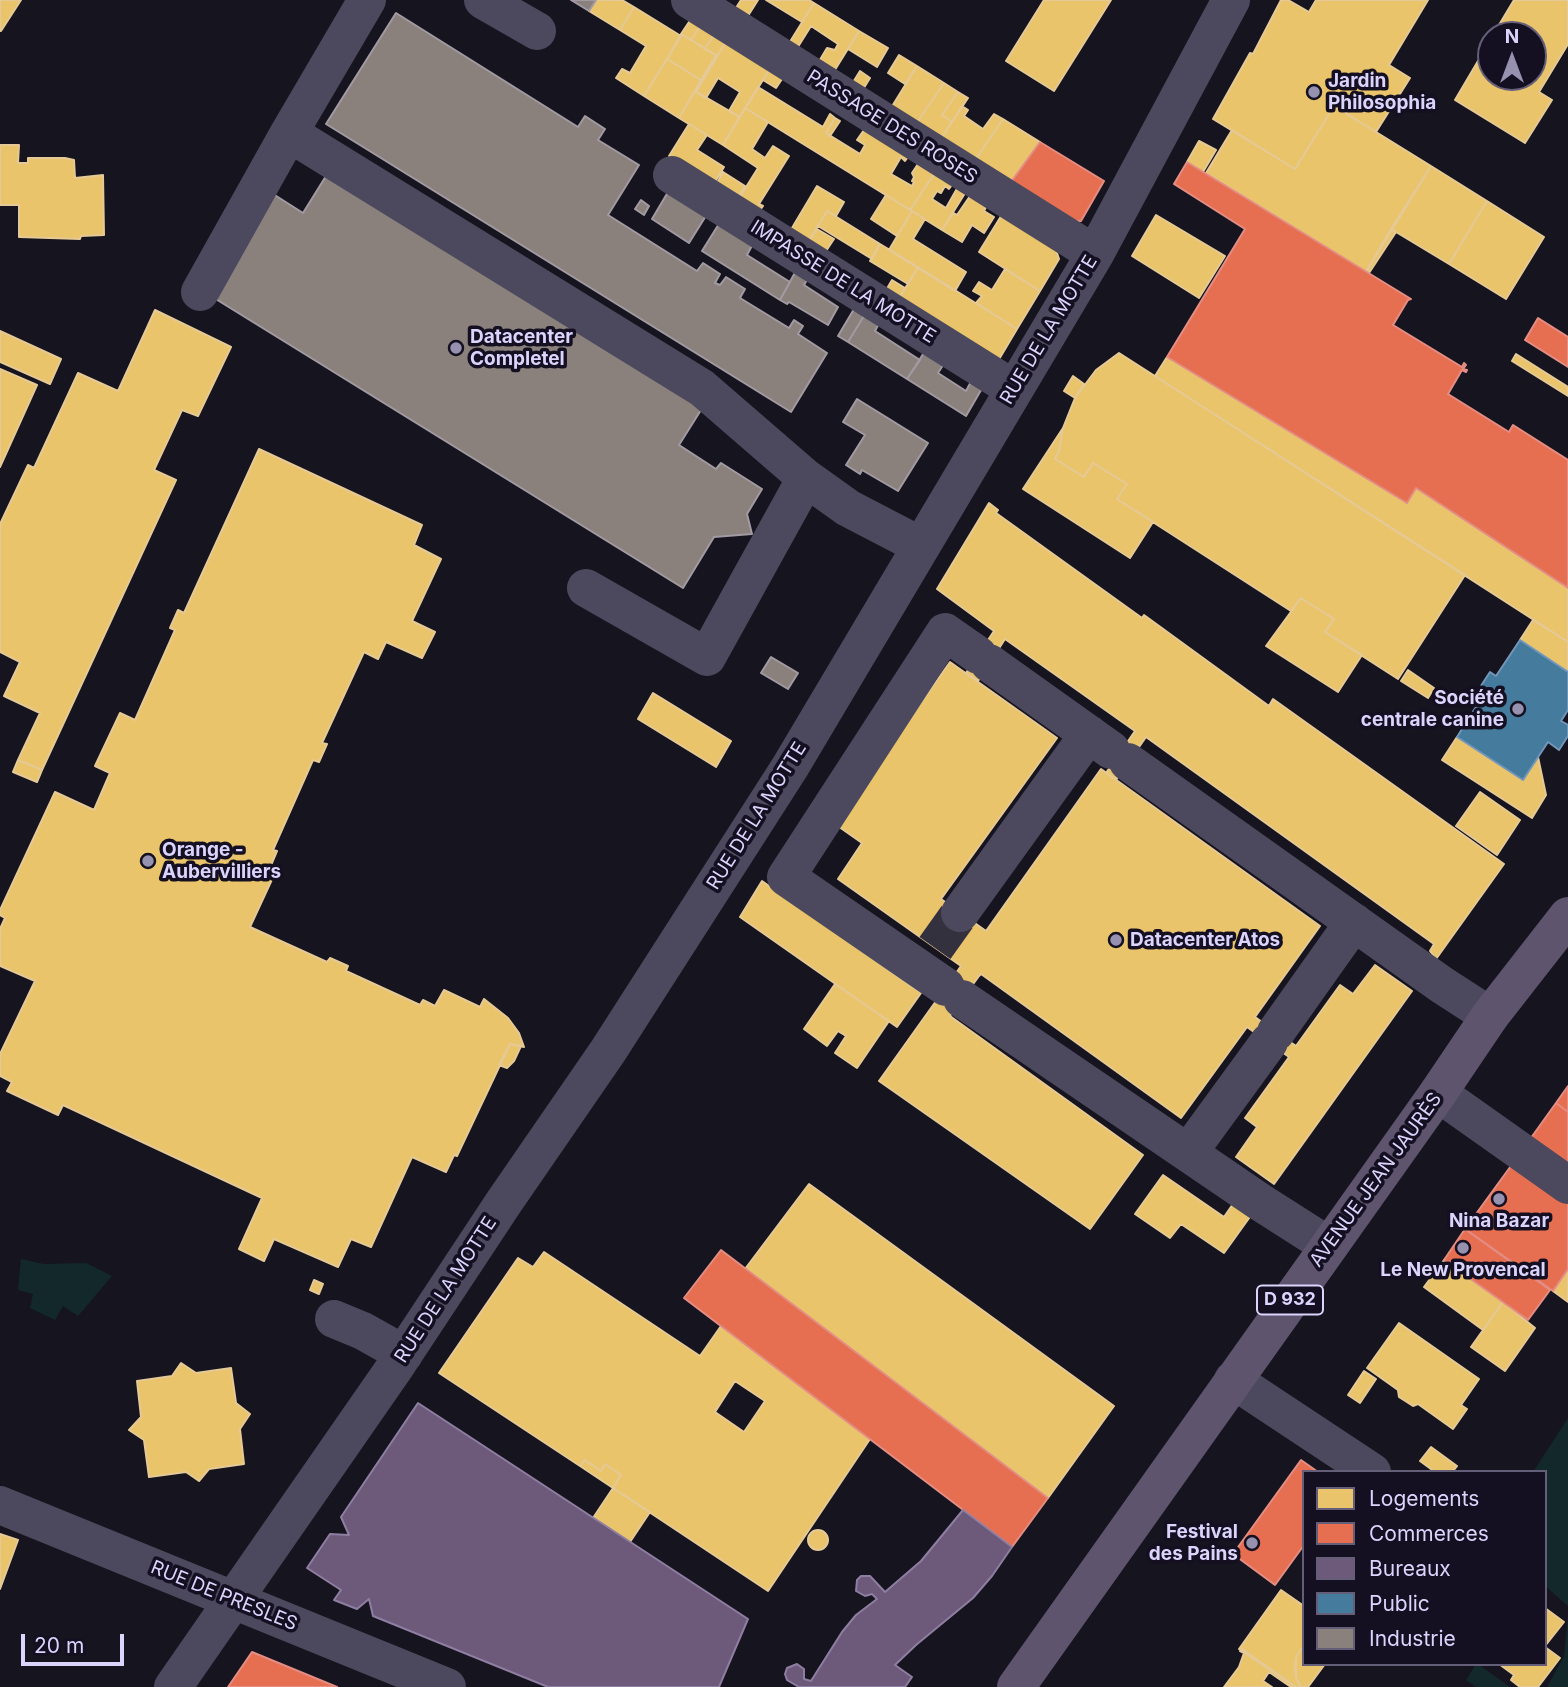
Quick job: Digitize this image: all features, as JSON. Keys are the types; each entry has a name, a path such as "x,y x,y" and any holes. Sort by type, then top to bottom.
{"main road":[{"name":"AVENUE JEAN JAURÈS","path":"1016,1687 1490,1016 1568,916"}],"street":[{"path":"200,292 367,0"},
{"path":"483,0 537,31"},
{"name":"PASSAGE DES ROSES","path":"690,0 1094,254"},
{"name":"RUE DE LA MOTTE","path":"173,1687 404,1354 608,1051 790,767 1094,254 1231,0"},
{"path":"289,133 702,388 806,478 848,508 921,546"},
{"name":"IMPASSE DE LA MOTTE","path":"672,175 1014,389"},
{"path":"586,588 707,657 806,478"},
{"path":"1329,1246 1188,1153 941,976 786,877 945,632 1442,985 1490,1016"},
{"path":"960,913 1112,750"},
{"path":"1188,1153 1354,922"},
{"path":"1438,1093 1568,1185"},
{"path":"334,1319 363,1331 404,1354"},
{"path":"1233,1380 1369,1470"},
{"name":"RUE DE PRESLES","path":"0,1505 447,1687"}],"green space":[{"path":"21,1259 44,1264 86,1263 112,1276 78,1316 63,1306 55,1320 30,1308 33,1294 18,1290"},
{"path":"1568,1418 1568,1606 1547,1588 1547,1470 1534,1470"},
{"path":"1568,1614 1568,1687 1547,1687 1564,1656"},
{"path":"1475,1666 1481,1666 1510,1687 1476,1687 1466,1680"}],"building: Logements":[{"path":"0,0 21,0 1,31 0,31"},
{"path":"596,0 622,0 634,7 620,30 589,11"},
{"path":"741,0 758,0 746,19 734,11"},
{"path":"766,0 809,0 814,3 802,22"},
{"path":"1044,0 1111,0 1054,91 1006,61"},
{"name":"Jardin Philosophia","path":"1281,0 1288,0 1309,12 1316,0 1428,0 1389,65 1410,78 1376,132 1334,106 1295,169 1213,119 1250,53 1253,54"},
{"name":"Jardin Philosophia","path":"1514,0 1568,0 1568,44 1547,79 1547,21 1501,21"},
{"path":"814,3 859,31 833,73 818,63 827,48 835,50 838,44 811,26 796,50 788,45"},
{"path":"634,7 681,36 644,96 616,78 622,69 630,73 646,46 620,30"},
{"path":"691,19 701,25 691,40 681,34"},
{"path":"701,25 715,33 705,49 691,40"},
{"path":"859,31 888,48 877,67 848,49"},
{"path":"715,33 727,40 702,81 716,55 705,49"},
{"path":"681,34 716,55 701,80 667,59"},
{"path":"727,40 771,67 740,117 729,111 740,92 718,78 706,98 696,92"},
{"path":"899,55 917,66 905,84 888,73"},
{"path":"667,59 701,80 679,118 644,96"},
{"name":"Jardin Philosophia","path":"1477,63 1477,91 1540,91 1552,100 1525,143 1455,100"},
{"path":"917,66 944,83 916,124 891,108"},
{"path":"771,67 784,76 776,88 763,80"},
{"path":"860,71 870,78 862,91 852,84"},
{"path":"944,83 958,92 942,115 952,122 941,139 916,124"},
{"path":"758,87 823,127 830,114 835,118 826,133 860,154 865,145 857,140 866,127 910,154 905,161 901,157 891,174 912,186 912,173 920,161 936,171 910,210 745,108"},
{"path":"695,91 740,117 723,145 679,118"},
{"path":"958,92 968,98 952,122 942,115"},
{"path":"962,106 968,110 964,116 983,129 994,114 1003,119 975,160 941,139"},
{"path":"1334,106 1431,166 1366,272 1206,173 1232,130 1295,169"},
{"path":"745,108 768,122 752,149 765,158 773,146 789,156 759,204 763,206 758,213 738,200 758,168 723,145"},
{"path":"835,118 840,121 830,136 826,133"},
{"path":"1003,119 1040,142 1011,182 975,160"},
{"path":"689,124 707,135 697,150 724,167 713,185 669,156"},
{"path":"1199,141 1216,150 1203,172 1187,162"},
{"path":"0,145 19,145 18,163 28,163 28,158 65,158 74,160 75,178 103,175 104,235 81,236 80,239 19,237 19,205 0,205"},
{"path":"1431,166 1487,201 1449,264 1391,229"},
{"path":"936,171 954,182 949,189 945,186 941,193 937,191 932,199 946,208 959,185 967,190 942,230 910,210"},
{"path":"723,172 745,186 737,199 716,185"},
{"path":"817,186 844,202 836,216 827,211 807,244 789,233"},
{"path":"886,195 912,211 897,236 871,219"},
{"path":"970,196 986,207 984,211 994,217 984,233 972,225 962,242 942,230 953,213 957,215"},
{"path":"1487,201 1544,237 1506,299 1449,264"},
{"path":"827,211 880,244 872,259 818,226"},
{"path":"912,211 925,219 913,239 966,272 955,291 889,250"},
{"path":"1003,213 1054,244 1059,259 1040,291 979,252"},
{"path":"1156,215 1225,256 1199,298 1132,256"},
{"path":"817,229 834,239 824,254 807,244"},
{"path":"1391,229 1396,232 1369,273 1366,272"},
{"path":"880,244 918,267 908,284 870,261"},
{"path":"918,267 1017,329 998,361 898,300"},
{"path":"1005,269 1040,291 1017,329 976,303 982,296 973,291 979,282 992,290"},
{"path":"892,280 905,288 898,300 885,292"},
{"path":"155,310 231,347 198,416 182,410 154,470 176,480 42,770 18,760 40,713 4,696 20,662 0,652 0,524 28,465 34,468 78,373 118,391"},
{"path":"0,331 61,359 50,384 0,362"},
{"path":"1119,353 1465,575 1398,679 1325,632 1334,619 1301,598 1291,611 1117,499 1127,484 1093,463 1084,477 1055,459 1075,398 1096,370"},
{"path":"1516,354 1568,387 1568,396 1512,361"},
{"path":"1167,357 1407,503 1416,488 1568,588 1568,642 1155,376"},
{"path":"0,369 37,385 0,467"},
{"path":"1073,376 1084,384 1075,398 1064,391"},
{"path":"1063,428 1055,459 1084,477 1093,463 1127,484 1117,499 1153,522 1130,558 1023,489"},
{"name":"Orange - Aubervilliers","path":"259,449 422,525 414,545 441,559 412,621 435,632 422,658 386,642 378,659 364,652 322,743 327,744 319,762 313,760 273,850 277,851 269,870 275,873 250,927 327,962 330,958 348,966 346,971 420,1005 423,1000 435,1006 444,990 480,1007 484,999 508,1018 519,1033 524,1047 510,1044 457,1156 454,1155 446,1172 412,1157 371,1247 351,1239 338,1267 274,1239 264,1261 239,1249 262,1198 63,1105 58,1115 7,1091 12,1082 0,1076 0,1054 35,981 0,966 0,929 5,918 0,915 0,910 55,792 94,810 110,773 95,766 120,713 135,720 175,630 170,628 178,610 184,613"},
{"path":"989,503 998,510 996,513 1142,618 1144,615 1269,706 1273,699 1504,864 1436,959 1430,951 1434,944 1146,737 1116,780 1106,773 1135,731 1005,639 978,681 966,673 994,631 937,589"},
{"path":"1301,598 1334,619 1325,632 1362,655 1338,692 1266,646"},
{"path":"1533,620 1568,642 1568,672 1520,640"},
{"name":"Datacenter Atos","path":"950,662 1057,738 941,899 986,931 1101,769 1320,926 1255,1017 1276,1032 1296,1046 1340,985 1353,994 1375,965 1412,991 1274,1184 1236,1157 1257,1127 1245,1118 1289,1057 1247,1027 1181,1118 981,974 979,976 950,1016 1143,1155 1090,1229 879,1081 961,966 838,879 862,843 835,824"},
{"path":"1408,670 1434,688 1428,698 1401,681"},
{"path":"653,693 731,741 716,767 638,719"},
{"path":"1457,737 1523,780 1538,757 1546,795 1532,818 1442,760"},
{"path":"18,760 42,770 37,782 13,772"},
{"path":"1480,792 1520,820 1497,855 1456,826"},
{"path":"762,881 921,993 897,1027 740,917"},
{"path":"835,984 889,1021 857,1068 835,1053 846,1036 838,1031 827,1046 804,1029"},
{"path":"510,1044 521,1046 514,1061 507,1068 499,1065"},
{"path":"1163,1175 1224,1217 1235,1201 1252,1214 1224,1253 1181,1224 1170,1238 1135,1214"},
{"path":"809,1184 1114,1406 1048,1498 745,1269"},
{"path":"544,1252 700,1356 721,1326 870,1439 768,1591 613,1488 621,1475 605,1464 601,1471 585,1460 580,1466 439,1373 518,1258 533,1267","holes":["735,1381 765,1401 744,1432 715,1412"]},
{"path":"1444,1260 1503,1302 1483,1330 1424,1287"},
{"path":"1568,1269 1568,1302 1553,1291"},
{"path":"314,1280 323,1284 319,1294 310,1290"},
{"path":"1503,1302 1535,1328 1505,1371 1471,1347"},
{"path":"1399,1323 1479,1379 1461,1405 1467,1409 1453,1429 1418,1404 1413,1406 1399,1397 1398,1390 1367,1368"},
{"path":"181,1363 196,1373 231,1368 236,1403 250,1414 240,1429 244,1464 209,1469 199,1481 186,1472 149,1477 144,1440 129,1430 141,1417 137,1381 172,1376"},
{"path":"1364,1371 1376,1379 1360,1403 1348,1395"},
{"path":"1431,1447 1457,1466 1454,1470 1432,1470 1420,1461"},
{"path":"585,1460 601,1471 605,1464 621,1475 613,1488 580,1466"},
{"path":"613,1488 650,1512 630,1542 593,1518"},
{"path":"818,1530 825,1533 828,1540 825,1547 818,1550 811,1547 808,1540 811,1533"},
{"path":"0,1534 18,1540 0,1589"},
{"path":"1281,1590 1302,1605 1302,1648 1296,1657 1295,1665 1296,1678 1301,1687 1296,1687 1239,1649"},
{"path":"1547,1609 1564,1622 1547,1643"},
{"path":"1302,1648 1302,1666 1324,1666 1308,1687 1301,1687 1296,1678 1296,1657"},
{"path":"1547,1648 1560,1658 1538,1687 1520,1687 1511,1680 1514,1675 1502,1666 1547,1666"},
{"path":"1242,1649 1296,1687 1291,1687 1269,1672 1263,1681 1272,1687 1224,1687 1239,1667 1244,1653 1240,1651"}],"building: Commerces":[{"path":"1040,142 1104,181 1081,221 1074,221 1011,182"},
{"path":"1187,162 1411,299 1393,325 1462,367 1464,363 1466,365 1463,369 1467,370 1466,372 1462,370 1448,394 1509,432 1513,425 1568,460 1568,588 1416,488 1407,503 1167,357 1245,229 1174,184"},
{"path":"1538,318 1568,337 1568,367 1525,340"},
{"path":"1568,1086 1568,1112 1556,1103"},
{"path":"1556,1103 1568,1112 1568,1170 1528,1142"},
{"path":"1516,1159 1568,1196 1568,1269 1553,1291 1465,1229"},
{"path":"1465,1229 1550,1290 1528,1320 1444,1260"},
{"path":"721,1250 1048,1498 1012,1547 684,1298"},
{"path":"1301,1460 1315,1470 1302,1470 1302,1548 1275,1585 1233,1554"},
{"path":"252,1652 337,1687 228,1687"}],"building: Bureaux":[{"path":"418,1403 748,1619 719,1687 548,1687 373,1616 369,1599 357,1609 334,1600 341,1590 307,1568 330,1534 349,1535 341,1517"},
{"path":"963,1510 1012,1547 973,1598 895,1665 912,1677 905,1687 799,1687 787,1680 787,1668 797,1664 804,1669 804,1679 811,1681 842,1632 856,1615 877,1599 872,1594 865,1596 856,1591 857,1580 861,1576 870,1576 885,1592 921,1561"}],"building: Public":[{"path":"1520,640 1568,672 1568,710 1561,721 1568,725 1568,736 1559,750 1548,742 1523,780 1457,737 1479,702 1473,698 1490,672 1496,676"}],"building: Industrie":[{"path":"571,0 596,0 589,11"},
{"path":"396,13 578,127 585,116 605,129 598,140 639,165 608,215 697,271 703,263 720,274 715,283 720,285 726,277 745,289 740,298 789,328 794,320 803,326 798,334 827,353 791,412 326,124"},
{"name":"Datacenter Completel","path":"331,168 706,402 679,445 716,469 721,463 762,489 747,514 752,534 714,537 683,588 206,293 270,192 303,213"},
{"path":"671,187 709,211 689,243 652,219"},
{"path":"641,200 649,206 644,215 635,209"},
{"path":"722,219 755,240 747,255 790,282 780,300 702,251"},
{"path":"798,267 810,275 804,285 838,307 828,325 789,302 787,304 780,300"},
{"path":"857,304 867,311 848,342 838,336"},
{"path":"867,311 881,320 875,331 920,360 907,379 848,342"},
{"path":"927,348 947,359 938,373 966,391 974,376 984,385 966,416 907,379"},
{"path":"857,399 928,443 898,491 862,470 860,474 846,465 865,435 843,422"},
{"path":"771,657 798,673 788,689 761,673"}],"tunnel":[{"path":"935,948 960,913"}],"place":[{"name":"Jardin Philosophia","path":"1314,92"},
{"name":"Datacenter Completel","path":"456,348"},
{"name":"Société centrale canine","path":"1518,709"},
{"name":"Orange - Aubervilliers","path":"148,861"},
{"name":"Datacenter Atos","path":"1116,940"},
{"name":"Nina Bazar","path":"1499,1199"},
{"name":"Le New Provencal","path":"1463,1248"},
{"name":"Festival des Pains","path":"1252,1543"}]}
